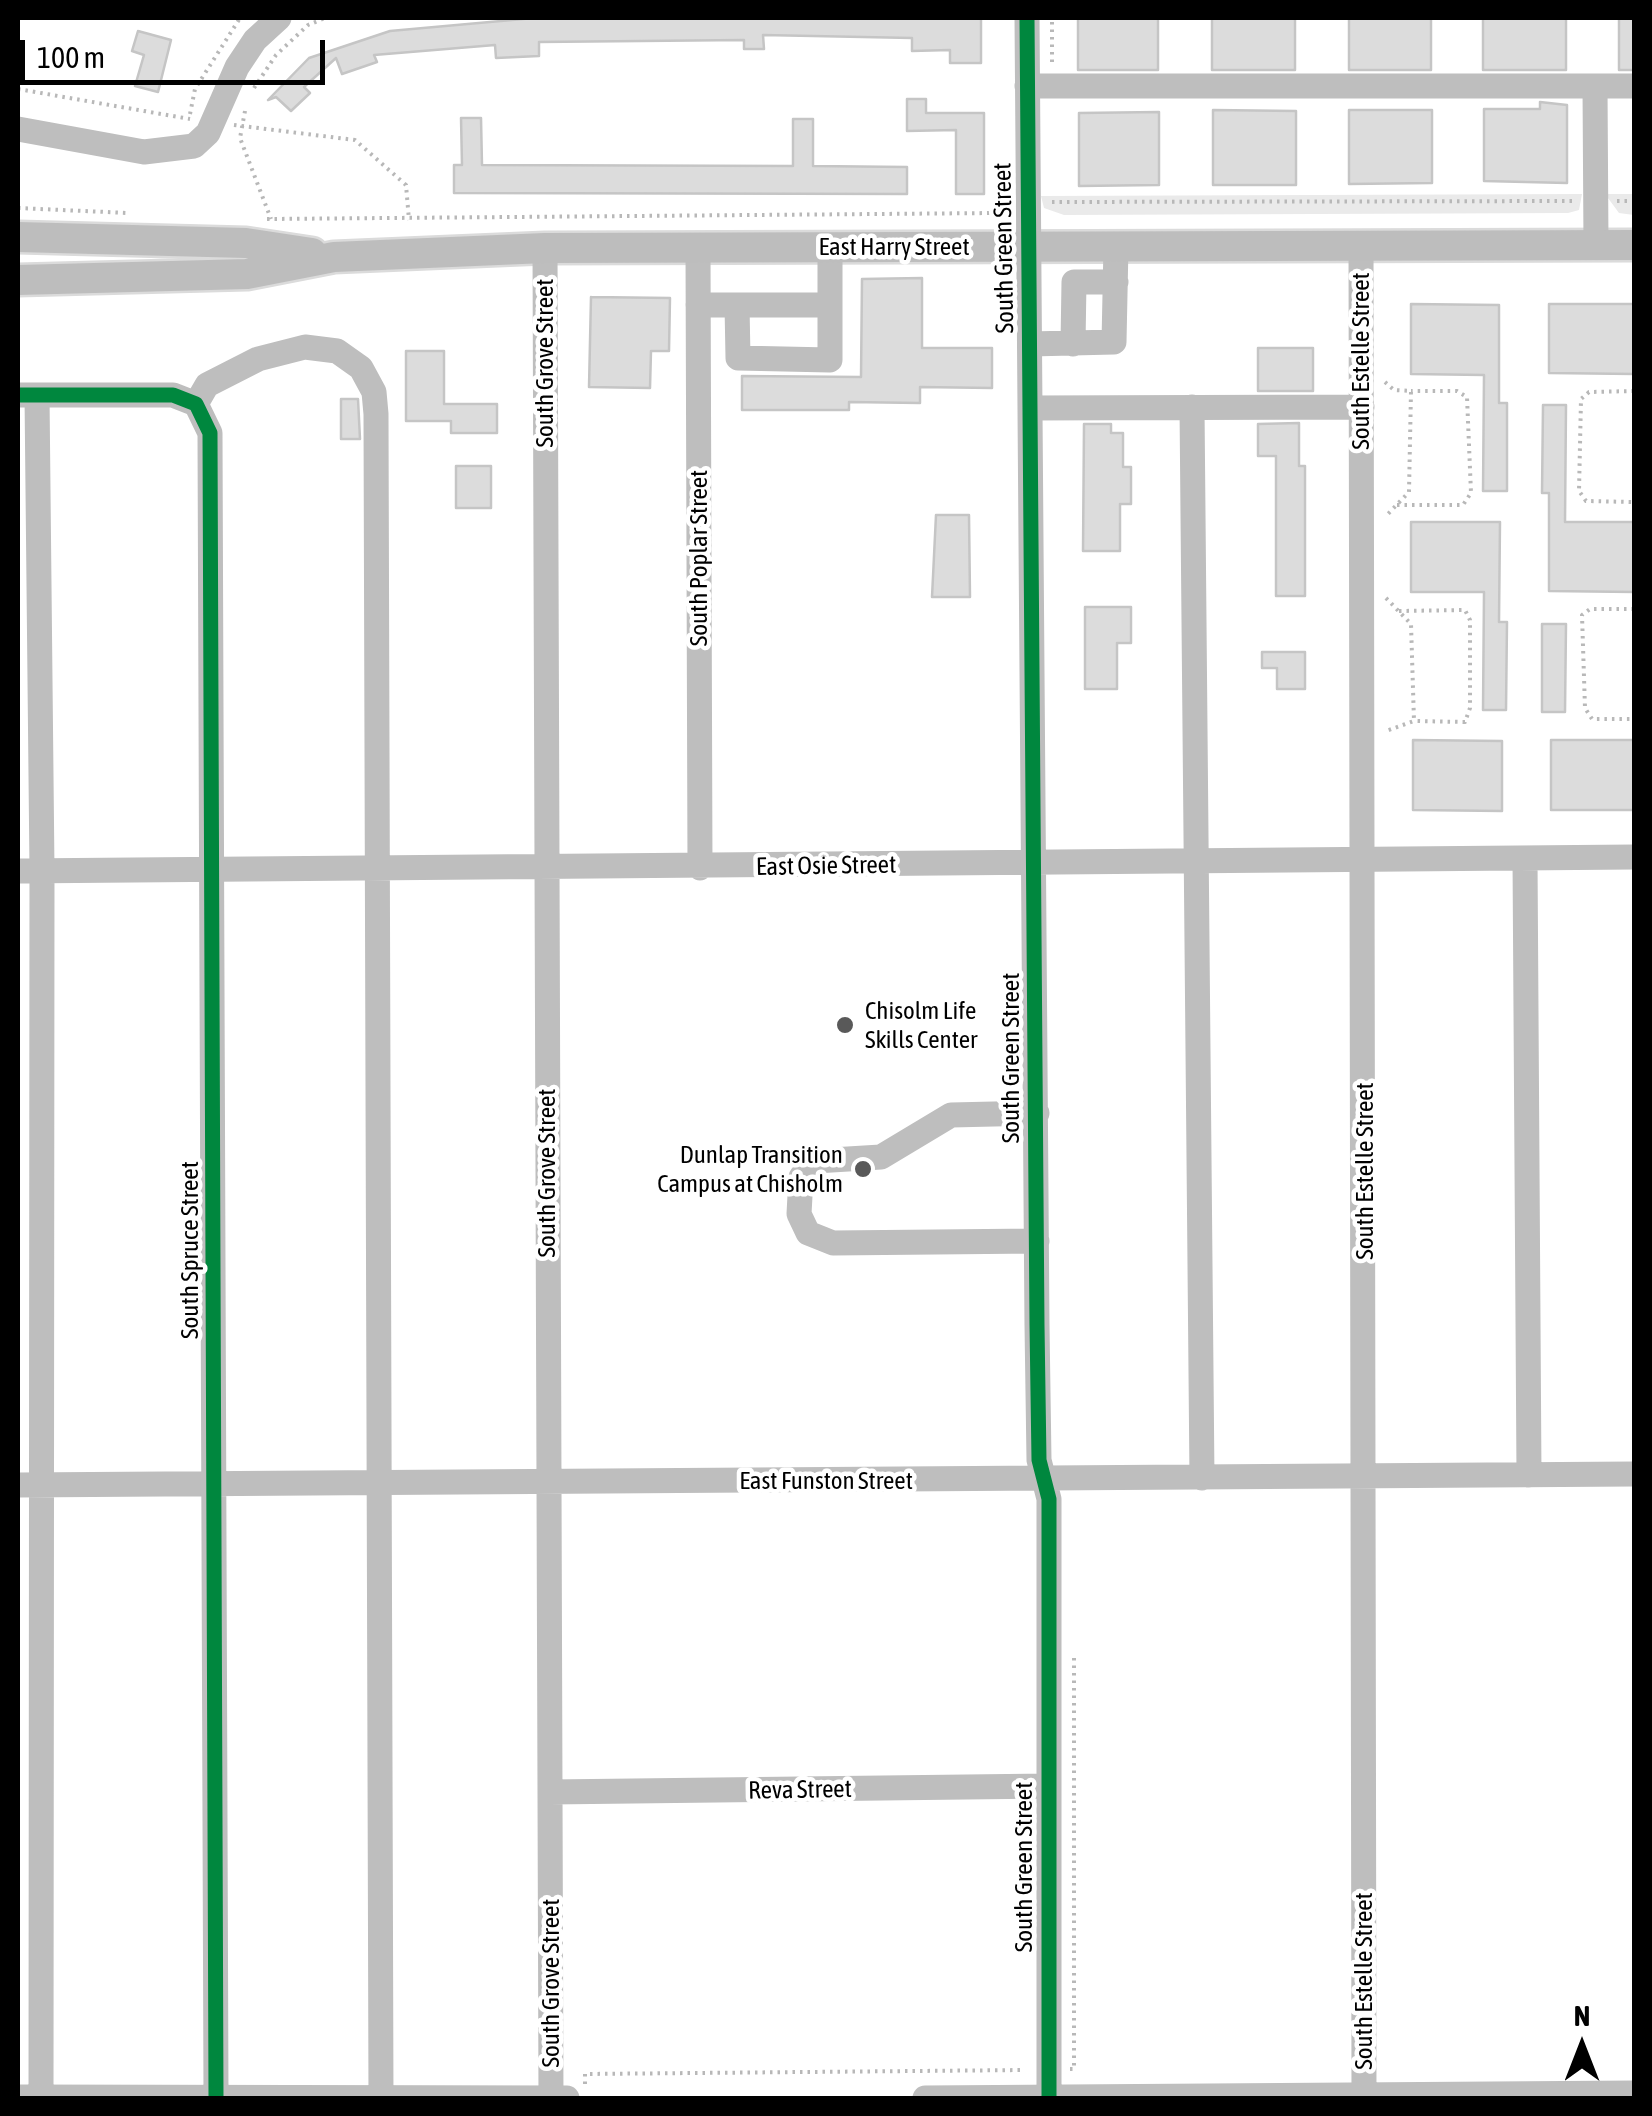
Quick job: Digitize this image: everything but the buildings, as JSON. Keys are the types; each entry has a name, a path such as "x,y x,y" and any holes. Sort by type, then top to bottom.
{"main road":[{"name":"East Harry Street","path":"18,237 246,243 334,257"},
{"name":"East Harry Street","path":"18,280 247,274 334,257 545,248 1634,245"}],"street":[{"path":"18,129 144,152 186,148 208,133 237,68 255,40 279,18"},
{"name":"South Green Street","path":"1027,18 1039,1460 1049,1499 1049,2097"},
{"path":"1027,86 1634,86"},
{"path":"1595,87 1596,245"},
{"name":"South Estelle Street","path":"1361,244 1366,1476 1364,2097"},
{"path":"1030,344 1114,342 1116,246"},
{"name":"South Grove Street","path":"545,248 548,1483 556,2098"},
{"name":"South Poplar Street","path":"698,248 700,868"},
{"path":"737,306 738,358 830,360 830,248"},
{"path":"1072,344 1074,282 1116,282"},
{"path":"698,306 830,305"},
{"path":"382,2098 374,392 361,368 337,351 306,347 258,358 207,385 196,404 173,395 27,395 34,2097 216,2098 382,2098 556,2098"},
{"name":"South Spruce Street","path":"196,404 210,433 216,2098"},
{"path":"1192,407 1202,1478"},
{"path":"1030,408 1362,407"},
{"name":"East Osie Street","path":"30,870 700,868 1634,857"},
{"path":"1525,858 1529,1475"},
{"path":"1036,1113 951,1115 936,1120 881,1157 815,1160 801,1177 798,1214 808,1234 833,1243 1037,1241"},
{"name":"East Funston Street","path":"30,1485 1634,1474"},
{"name":"Reva Street","path":"550,1792 1050,1786"},
{"path":"925,2098 1634,2093"}],"path":[{"path":"271,219 239,126 250,96 276,54 308,26 324,18"},
{"path":"254,218 997,213 998,202 1634,201"},
{"path":"18,208 137,213"},
{"path":"1385,382 1394,390 1458,391 1466,397 1471,493 1464,505 1397,505"},
{"path":"1385,517 1409,492 1412,391"},
{"path":"1634,392 1589,392 1581,399 1580,490 1586,502 1634,502"},
{"path":"1386,598 1412,624 1414,721"},
{"path":"1634,609 1590,609 1582,615 1585,708 1592,719 1634,719"},
{"path":"1386,731 1414,721 1465,722 1470,708 1470,620 1465,610 1398,611"},
{"path":"585,2098 584,2074 1074,2069 1074,1642"}],"shaded area":[{"path":"1582,194 1579,210 1568,213 1064,215 1044,208 1041,196"},
{"path":"1605,194 1634,194 1634,215 1619,213"}],"cycle path":[{"path":"1027,18 1039,1460 1049,1499 1049,2097"},
{"path":"18,395 173,395 196,404 210,433 216,2098"}],"place":[{"name":"Chisolm Life Skills Center","path":"845,1025"},
{"name":"Dunlap Transition Campus at Chisholm","path":"863,1169"}]}
